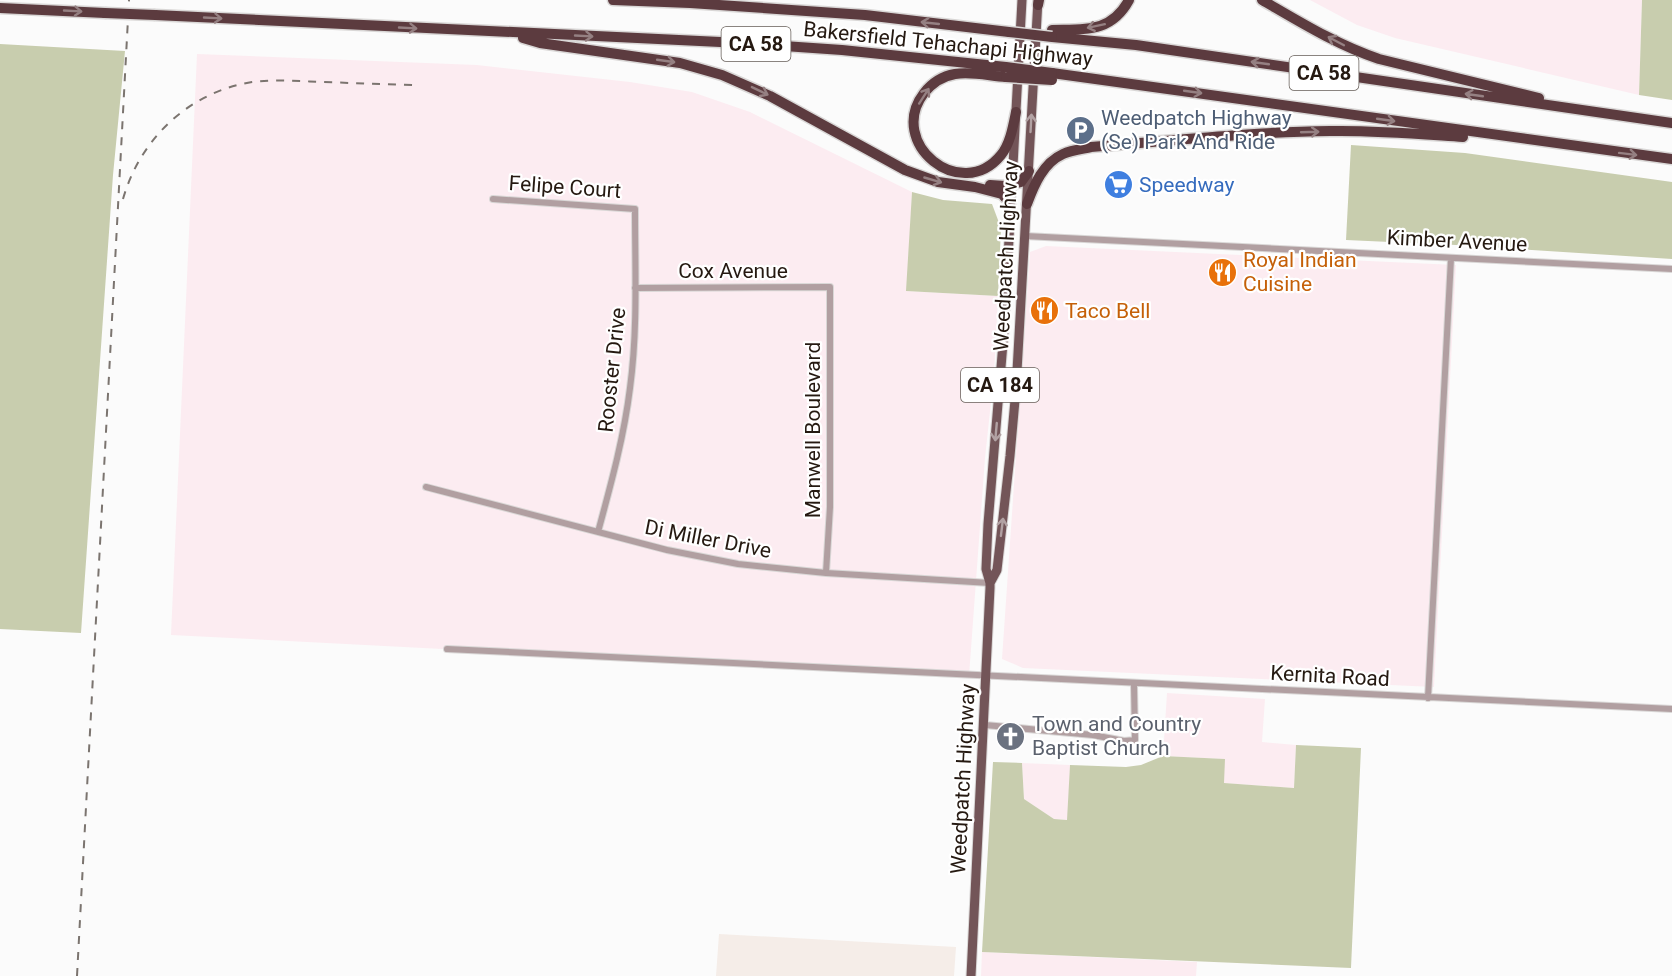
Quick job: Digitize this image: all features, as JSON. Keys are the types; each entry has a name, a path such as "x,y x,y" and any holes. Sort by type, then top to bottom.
{"highway":[{"name":"Bakersfield Tehachapi Highway","path":"613,0 854,15 1009,32 1052,33 1672,123"},
{"path":"1052,33 1103,26 1118,16 1129,0"},
{"path":"1263,0 1353,50 1378,59 1594,112"},
{"name":"Bakersfield Tehachapi Highway","path":"0,8 763,45 942,59 1006,72 1136,84 1672,159"},
{"path":"505,33 540,43 680,63 722,75 770,96 904,170 938,182 975,187 1002,194 1009,202 1011,210"},
{"path":"1006,72 955,74 929,87 919,102 914,120 917,139 926,156 942,168 960,173 979,170 989,166 1002,154 1016,112"},
{"path":"1027,204 1038,178 1050,163 1064,154 1091,147 1286,132 1332,131 1416,133 1584,148"},
{"path":"975,187 1012,185 1021,182 1029,171"}],"main road":[{"name":"Weedpatch Highway","path":"971,976 985,725 990,583 986,569 988,524 1002,353 1022,0"},
{"name":"Weedpatch Highway","path":"990,583 997,570 1019,349 1038,2"}],"street":[{"name":"Felipe Court","path":"493,199 635,209"},
{"name":"Rooster Drive","path":"598,532 618,455 634,355 635,209"},
{"name":"Kimber Avenue","path":"1025,236 1672,269"},
{"path":"1428,698 1451,258"},
{"name":"Cox Avenue","path":"635,288 830,287"},
{"name":"Manwell Boulevard","path":"826,573 830,507 830,287"},
{"name":"Di Miller Drive","path":"426,487 702,558 773,569 990,583"},
{"name":"Kernita Road","path":"447,649 1672,709"},
{"path":"985,725 1093,735 1124,741 1135,740 1134,684"}],"shaded area":[{"path":"1310,0 1642,0 1639,95 1395,38 1357,25"},
{"path":"197,54 477,65 630,82 692,92 750,112 912,192 907,291 998,296 994,374 985,458 969,676 171,635"},
{"path":"1046,246 1456,265 1434,687 1023,668 1002,659 1030,252"},
{"path":"1167,693 1265,699 1262,742 1296,745 1294,788 1223,783 1224,759 1163,756"},
{"path":"1022,763 1070,765 1068,820 1054,819 1024,799"},
{"path":"719,934 956,947 954,976 716,976"},
{"path":"982,952 1197,962 1196,976 981,976"}],"green space":[{"path":"1642,0 1672,0 1672,100 1639,95"},
{"path":"0,44 125,51 113,175 81,633 0,629"},
{"path":"1351,145 1465,153 1672,182 1672,259 1346,240"},
{"path":"912,192 943,200 992,204 1001,228 998,296 906,291"},
{"path":"1296,745 1361,748 1351,968 982,952 993,762 1022,763 1024,799 1054,819 1067,820 1070,765 1126,767 1141,765 1163,756 1225,759 1224,783 1294,788"}],"railway":[{"path":"77,976 129,0"},
{"path":"123,199 141,157 170,122 208,96 229,87 278,80 413,85"}],"place":[{"name":"Weedpatch Highway (Se) Park And Ride","path":"1080,130"},
{"name":"Speedway","path":"1118,185"},
{"name":"Royal Indian Cuisine","path":"1222,272"},
{"name":"Taco Bell","path":"1044,311"},
{"name":"Town and Country Baptist Church","path":"1011,736"}]}
